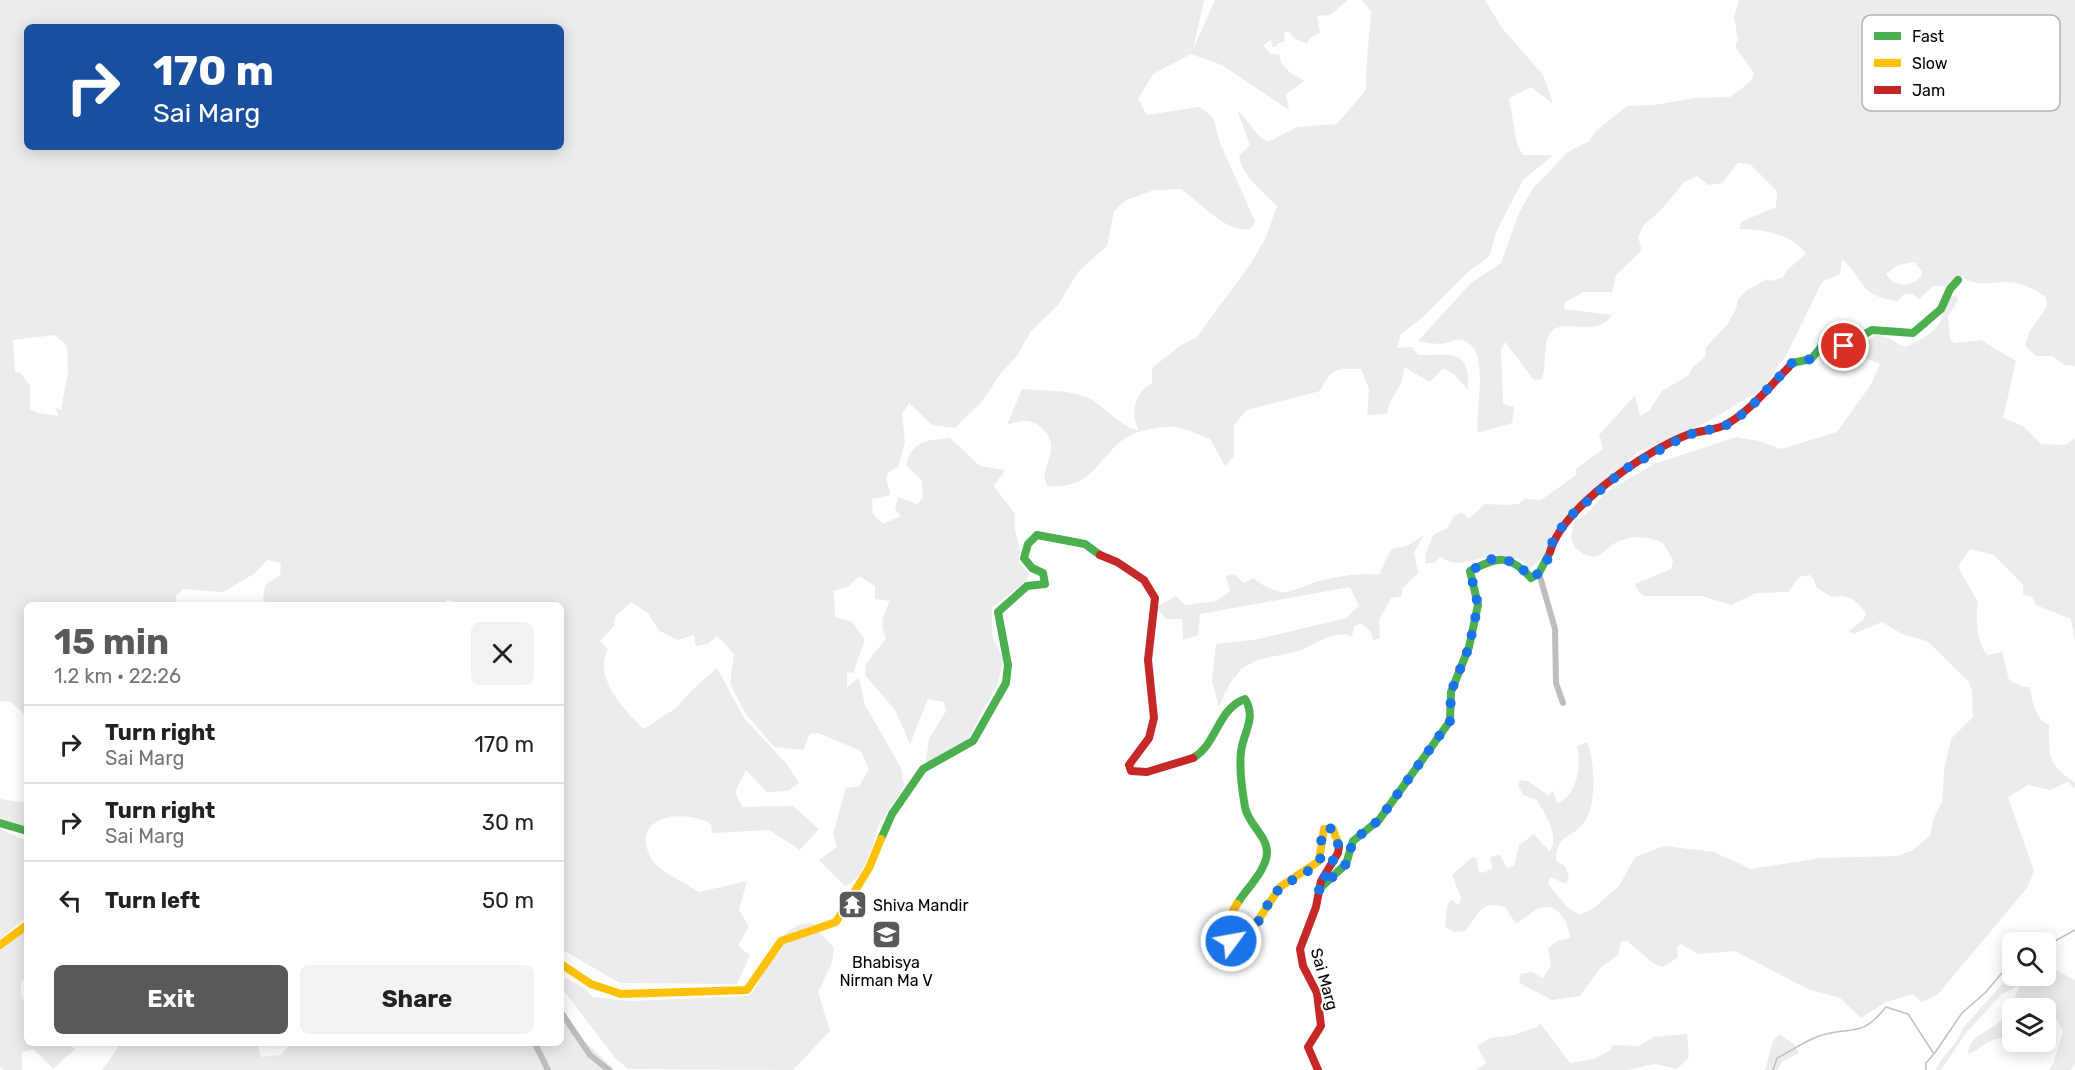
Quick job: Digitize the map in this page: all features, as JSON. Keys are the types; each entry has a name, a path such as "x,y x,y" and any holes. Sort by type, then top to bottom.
{"street":[{"path":"1318,891 1346,864 1353,841 1379,820 1450,721 1451,692 1469,647 1478,605 1470,571 1492,559 1516,562 1531,578 1539,573 1547,561 1553,540 1568,518 1625,469 1687,435 1725,426 1747,411 1792,363 1811,359 1824,345 1844,346 1872,330 1913,333 1941,309 1950,289 1958,280"},
{"name":"Sai Marg","path":"564,966 591,984 621,994 747,990 781,942 836,922 869,868 892,814 923,769 973,741 1006,683 1008,665 998,612 1027,586 1045,584 1042,573 1032,568 1024,558 1028,544 1037,535 1085,544 1097,554 1117,561 1144,580 1151,588 1155,598 1148,660 1154,718 1149,738 1129,765 1131,771 1144,772 1186,762 1208,746 1228,706 1234,701 1245,699 1251,718 1241,753 1246,813 1264,842 1267,855 1264,863 1240,896 1226,928 1226,937 1236,942 1246,935 1257,923 1278,889 1317,863 1322,849 1321,834 1330,828 1338,836 1339,848 1318,891 1316,907 1300,949 1301,960 1317,993 1321,1026 1308,1050 1318,1070"},
{"path":"1539,573 1555,629 1556,683 1563,704"},
{"path":"0,823 24,830"},
{"path":"0,945 24,927"},
{"path":"564,1016 590,1055 609,1070"},
{"path":"536,1046 548,1070"}],"shaded area":[{"path":"0,0 1204,0 1193,49 1215,0 1348,0 1330,15 1317,16 1320,33 1310,38 1307,44 1294,38 1288,31 1284,33 1285,41 1277,44 1276,47 1272,47 1271,40 1263,45 1270,54 1279,54 1281,63 1292,74 1305,81 1286,94 1289,110 1222,65 1191,54 1153,74 1138,99 1147,115 1199,107 1213,117 1220,143 1255,221 1251,229 1241,229 1223,222 1181,189 1154,190 1126,200 1114,211 1107,246 1078,272 1058,305 1031,331 1017,356 1001,373 981,403 955,428 932,425 909,403 902,414 905,443 898,467 889,472 886,479 891,495 872,499 873,514 883,524 901,516 895,509 898,497 917,504 923,498 922,481 906,465 909,456 922,443 950,438 980,466 1005,470 994,486 1015,514 1019,549 1018,562 1029,574 1027,581 992,607 992,635 1003,659 998,683 964,746 925,768 929,739 946,711 944,702 928,699 910,744 895,710 865,675 866,664 886,638 883,619 890,601 875,599 875,586 859,576 849,586 834,591 835,617 852,622 865,640 853,673 847,672 847,687 859,678 865,705 901,768 904,785 881,821 864,867 853,881 845,886 819,860 837,847 833,834 846,788 859,786 869,770 861,751 818,733 810,734 803,750 774,747 746,714 730,684 734,654 717,636 708,644 696,646 694,635 678,640 659,631 648,613 631,602 615,617 614,626 600,641 608,649 604,659 607,681 620,703 644,729 676,708 717,668 744,718 786,763 799,783 788,791 767,792 746,770 735,792 742,807 793,806 819,829 800,850 769,830 712,833 711,824 685,817 661,820 652,826 646,835 647,846 653,861 699,892 747,881 739,910 749,926 738,946 750,955 737,984 620,983 564,951 564,602 454,602 446,599 446,602 268,602 263,601 265,585 280,575 281,563 267,560 254,574 223,592 183,589 176,596 177,602 24,602 24,714 11,702 0,701","holes":["55,335 67,346 68,373 61,410 55,407 59,416 38,413 30,409 30,386 21,373 15,372 13,340"]},
{"path":"1361,0 1485,0 1502,28 1543,75 1553,104 1531,87 1509,98 1517,144 1523,155 1553,155 1523,180 1497,230 1489,257 1469,271 1424,316 1401,334 1397,348 1412,347 1418,355 1449,355 1462,360 1468,376 1468,390 1454,374 1443,368 1430,382 1404,367 1401,382 1387,414 1367,415 1369,389 1361,369 1340,370 1328,377 1320,391 1247,410 1234,425 1234,456 1225,466 1210,439 1188,430 1162,427 1126,437 1082,480 1073,484 1047,486 1045,472 1051,450 1048,435 1041,427 1031,422 1021,421 1007,425 1022,389 1067,392 1084,396 1126,425 1139,431 1136,425 1135,405 1141,392 1152,383 1152,368 1180,346 1197,337 1251,263 1265,239 1277,206 1254,184 1241,164 1239,156 1250,145 1237,110 1259,136 1268,142 1297,127 1337,124 1366,90 1371,11"},
{"path":"1739,0 2075,0 2075,366 2065,365 2052,356 2036,356 2025,346 2029,332 2047,307 2046,297 2028,287 2008,282 1976,283 1962,277 1947,286 1933,286 1919,299 1913,294 1904,294 1898,301 1885,299 1869,291 1842,259 1840,274 1822,282 1786,356 1762,389 1709,421 1637,452 1604,485 1569,511 1550,537 1544,555 1530,569 1519,559 1498,558 1457,563 1440,556 1436,562 1425,564 1426,552 1434,534 1448,528 1453,517 1462,512 1469,519 1485,504 1507,505 1518,504 1525,499 1541,500 1576,475 1576,469 1603,449 1599,435 1635,395 1640,416 1649,411 1662,391 1689,375 1692,368 1705,357 1706,347 1727,325 1736,309 1738,299 1747,290 1767,279 1773,281 1783,277 1787,270 1806,254 1785,237 1757,230 1739,229 1741,222 1776,207 1777,191 1750,164 1738,163 1722,183 1708,185 1697,176 1684,182 1662,209 1643,226 1638,237 1642,250 1616,275 1612,292 1584,292 1565,302 1564,309 1612,315 1598,326 1563,326 1550,333 1546,342 1542,379 1534,380 1505,342 1501,350 1503,404 1514,407 1512,423 1478,433 1479,366 1476,353 1470,344 1458,340 1439,344 1418,341 1471,283 1501,263 1519,213 1533,188 1568,152 1589,141 1596,131 1627,106 1654,105 1694,98 1730,97 1751,81 1754,73 1735,46 1738,40 1734,17","holes":["1914,262 1922,271 1921,277 1912,283 1898,284 1886,274 1898,265"]},
{"path":"1956,294 1958,300 1948,316 1950,340 1955,343 1981,340 2016,361 2003,418 2023,426 2041,444 2066,445 2075,438 2075,642 2071,619 2036,605 2032,597 2023,594 2023,585 1994,555 1970,549 1958,567 1978,602 1978,630 1984,651 1988,655 2002,652 2009,680 2023,687 2030,687 2037,714 2049,725 2050,753 2054,764 2075,783 2075,789 2068,782 2050,790 2028,785 2008,797 2034,871 2027,888 1938,994 1922,1002 1913,994 1886,1002 1861,1018 1840,998 1808,989 1735,951 1698,954 1681,944 1677,946 1678,958 1662,967 1653,963 1627,941 1621,942 1618,955 1601,967 1580,996 1552,1000 1519,983 1521,974 1532,972 1543,978 1551,966 1548,948 1557,941 1570,938 1565,921 1557,911 1546,907 1537,909 1516,924 1505,907 1496,905 1480,911 1465,931 1455,932 1445,927 1447,906 1451,900 1459,905 1461,898 1452,875 1472,857 1477,859 1478,871 1483,873 1493,868 1490,860 1492,856 1500,855 1507,868 1514,866 1519,845 1534,834 1550,852 1553,839 1547,819 1537,800 1523,795 1518,785 1520,780 1528,781 1549,796 1553,790 1557,803 1564,800 1576,779 1579,762 1577,746 1587,742 1594,782 1592,804 1585,821 1559,845 1556,861 1565,866 1569,877 1566,884 1550,877 1548,884 1568,908 1580,915 1594,908 1619,886 1635,857 1664,846 1714,852 1751,869 1822,858 1898,856 1913,850 1930,836 1934,817 1942,802 1944,770 1951,739 1973,717 1972,691 1969,682 1927,641 1902,634 1882,622 1853,634 1849,631 1864,619 1866,613 1859,604 1851,599 1842,596 1831,597 1816,587 1810,575 1799,577 1788,592 1756,593 1731,605 1702,596 1644,596 1635,584 1671,569 1673,560 1663,543 1637,537 1624,539 1600,554 1590,556 1575,548 1571,537 1575,520 1584,516 1606,492 1654,464 1736,437 1759,441 1781,449 1837,432 1870,386 1880,364 1860,356 1857,349 1876,335 1886,337 1905,347 1919,340 1937,326 1947,302"},
{"path":"1424,535 1414,552 1418,573 1402,589 1402,596 1391,598 1379,620 1380,638 1373,640 1371,632 1361,623 1354,626 1352,637 1345,634 1330,636 1299,651 1257,660 1241,669 1230,683 1219,707 1212,681 1216,644 1259,639 1346,618 1359,606 1350,587 1200,614 1198,635 1183,640 1182,619 1166,619 1156,607 1176,596 1185,605 1217,601 1230,591 1226,576 1234,574 1244,583 1253,578 1269,588 1282,592 1319,581 1364,574 1379,575 1391,549 1407,546"},
{"path":"0,799 24,803 24,827 0,818"},
{"path":"0,829 24,840 24,919 0,939"},
{"path":"812,923 834,948 832,963 818,992 830,1031 793,1070 628,1069 616,1059 564,991 564,978 583,987 593,997 631,1001 749,996 780,940 798,925"},
{"path":"24,929 24,980 21,981 21,998 24,1000 24,1046 72,1046 75,1049 53,1069 34,1049 22,1052 22,1070 4,1070 0,1067 0,948"},
{"path":"2056,970 2075,980 2075,1063 2071,1070 2048,1070 2053,1064 2063,1032 2056,1018 2056,998 2014,998 2019,988 2017,986 2056,986"},
{"path":"2002,984 2017,986 2001,995 1966,1033 1941,1070 1936,1070 1962,1029"},
{"path":"2002,1019 2002,1038 1968,1054 1973,1041"},
{"path":"564,1022 615,1070 102,1070 119,1046 258,1046 261,1057 281,1055 289,1046 564,1046"},
{"path":"1540,1023 1570,1063 1594,1059 1611,1050 1612,1045 1639,1046 1653,1037 1687,1034 1689,1057 1677,1069 1655,1064 1626,1070 1476,1070 1486,1063 1477,1046 1490,1038 1514,1035 1537,1027"},
{"path":"1779,1034 1794,1044 1799,1053 1782,1062 1777,1070 1765,1070 1773,1041"}],"waterway":[{"path":"2056,940 2075,930"},
{"path":"1773,1070 1777,1058 1803,1043 1830,1033 1862,1028 1886,1007 1908,1014 1934,1054 1962,1013 1985,993 2002,973"},
{"path":"1926,1070 1926,1063 1933,1055"}],"traffic: fast":[{"path":"1788,368 1792,363 1811,359 1824,344 1844,346 1872,330 1913,333 1941,309 1950,289 1958,280"},
{"path":"881,839 892,814 923,769 973,741 1006,683 1008,665 998,612 1027,586 1045,584 1043,573 1032,568 1024,558 1028,544 1037,535 1085,544 1100,555"},
{"path":"1318,890 1346,864 1353,841 1379,820 1450,721 1451,692 1469,647 1478,605 1470,571 1488,562 1503,560 1516,565 1531,578 1539,573 1550,552"},
{"path":"1193,758 1208,744 1229,710 1245,699 1250,719 1241,752 1243,794 1247,813 1264,841 1267,852 1264,866 1237,904"},
{"path":"0,823 24,830"}],"traffic: slow":[{"path":"1237,904 1229,918 1226,937 1236,942 1251,931 1280,887 1319,861 1324,829 1333,829 1339,846"},
{"path":"564,966 591,984 621,994 747,990 781,941 836,922 869,868 881,839"},
{"path":"0,945 24,927"}],"traffic: jam":[{"path":"1550,552 1558,535 1571,517 1607,483 1628,467 1670,443 1687,435 1727,424 1752,405 1788,368"},
{"path":"1100,555 1117,562 1144,580 1155,598 1148,660 1154,718 1149,738 1129,765 1131,771 1147,772 1193,758"},
{"path":"1318,1070 1308,1047 1321,1026 1317,993 1303,966 1300,949 1316,907 1321,881 1338,853 1339,846"}],"place":[{"name":"Shiva Mandir","path":"852,905"},
{"name":"Bhabisya Nirman Ma V","path":"886,934"}],"route":[{"path":"1231,941 1236,942 1250,932 1282,885 1317,863 1322,854 1321,834 1324,829 1333,829 1338,836 1339,848 1318,891 1346,864 1353,841 1379,820 1450,721 1451,692 1469,647 1478,605 1470,571 1492,559 1516,562 1531,578 1539,573 1547,561 1553,540 1568,518 1625,469 1687,435 1725,426 1747,411 1792,363 1811,359 1824,345 1844,346"}]}
